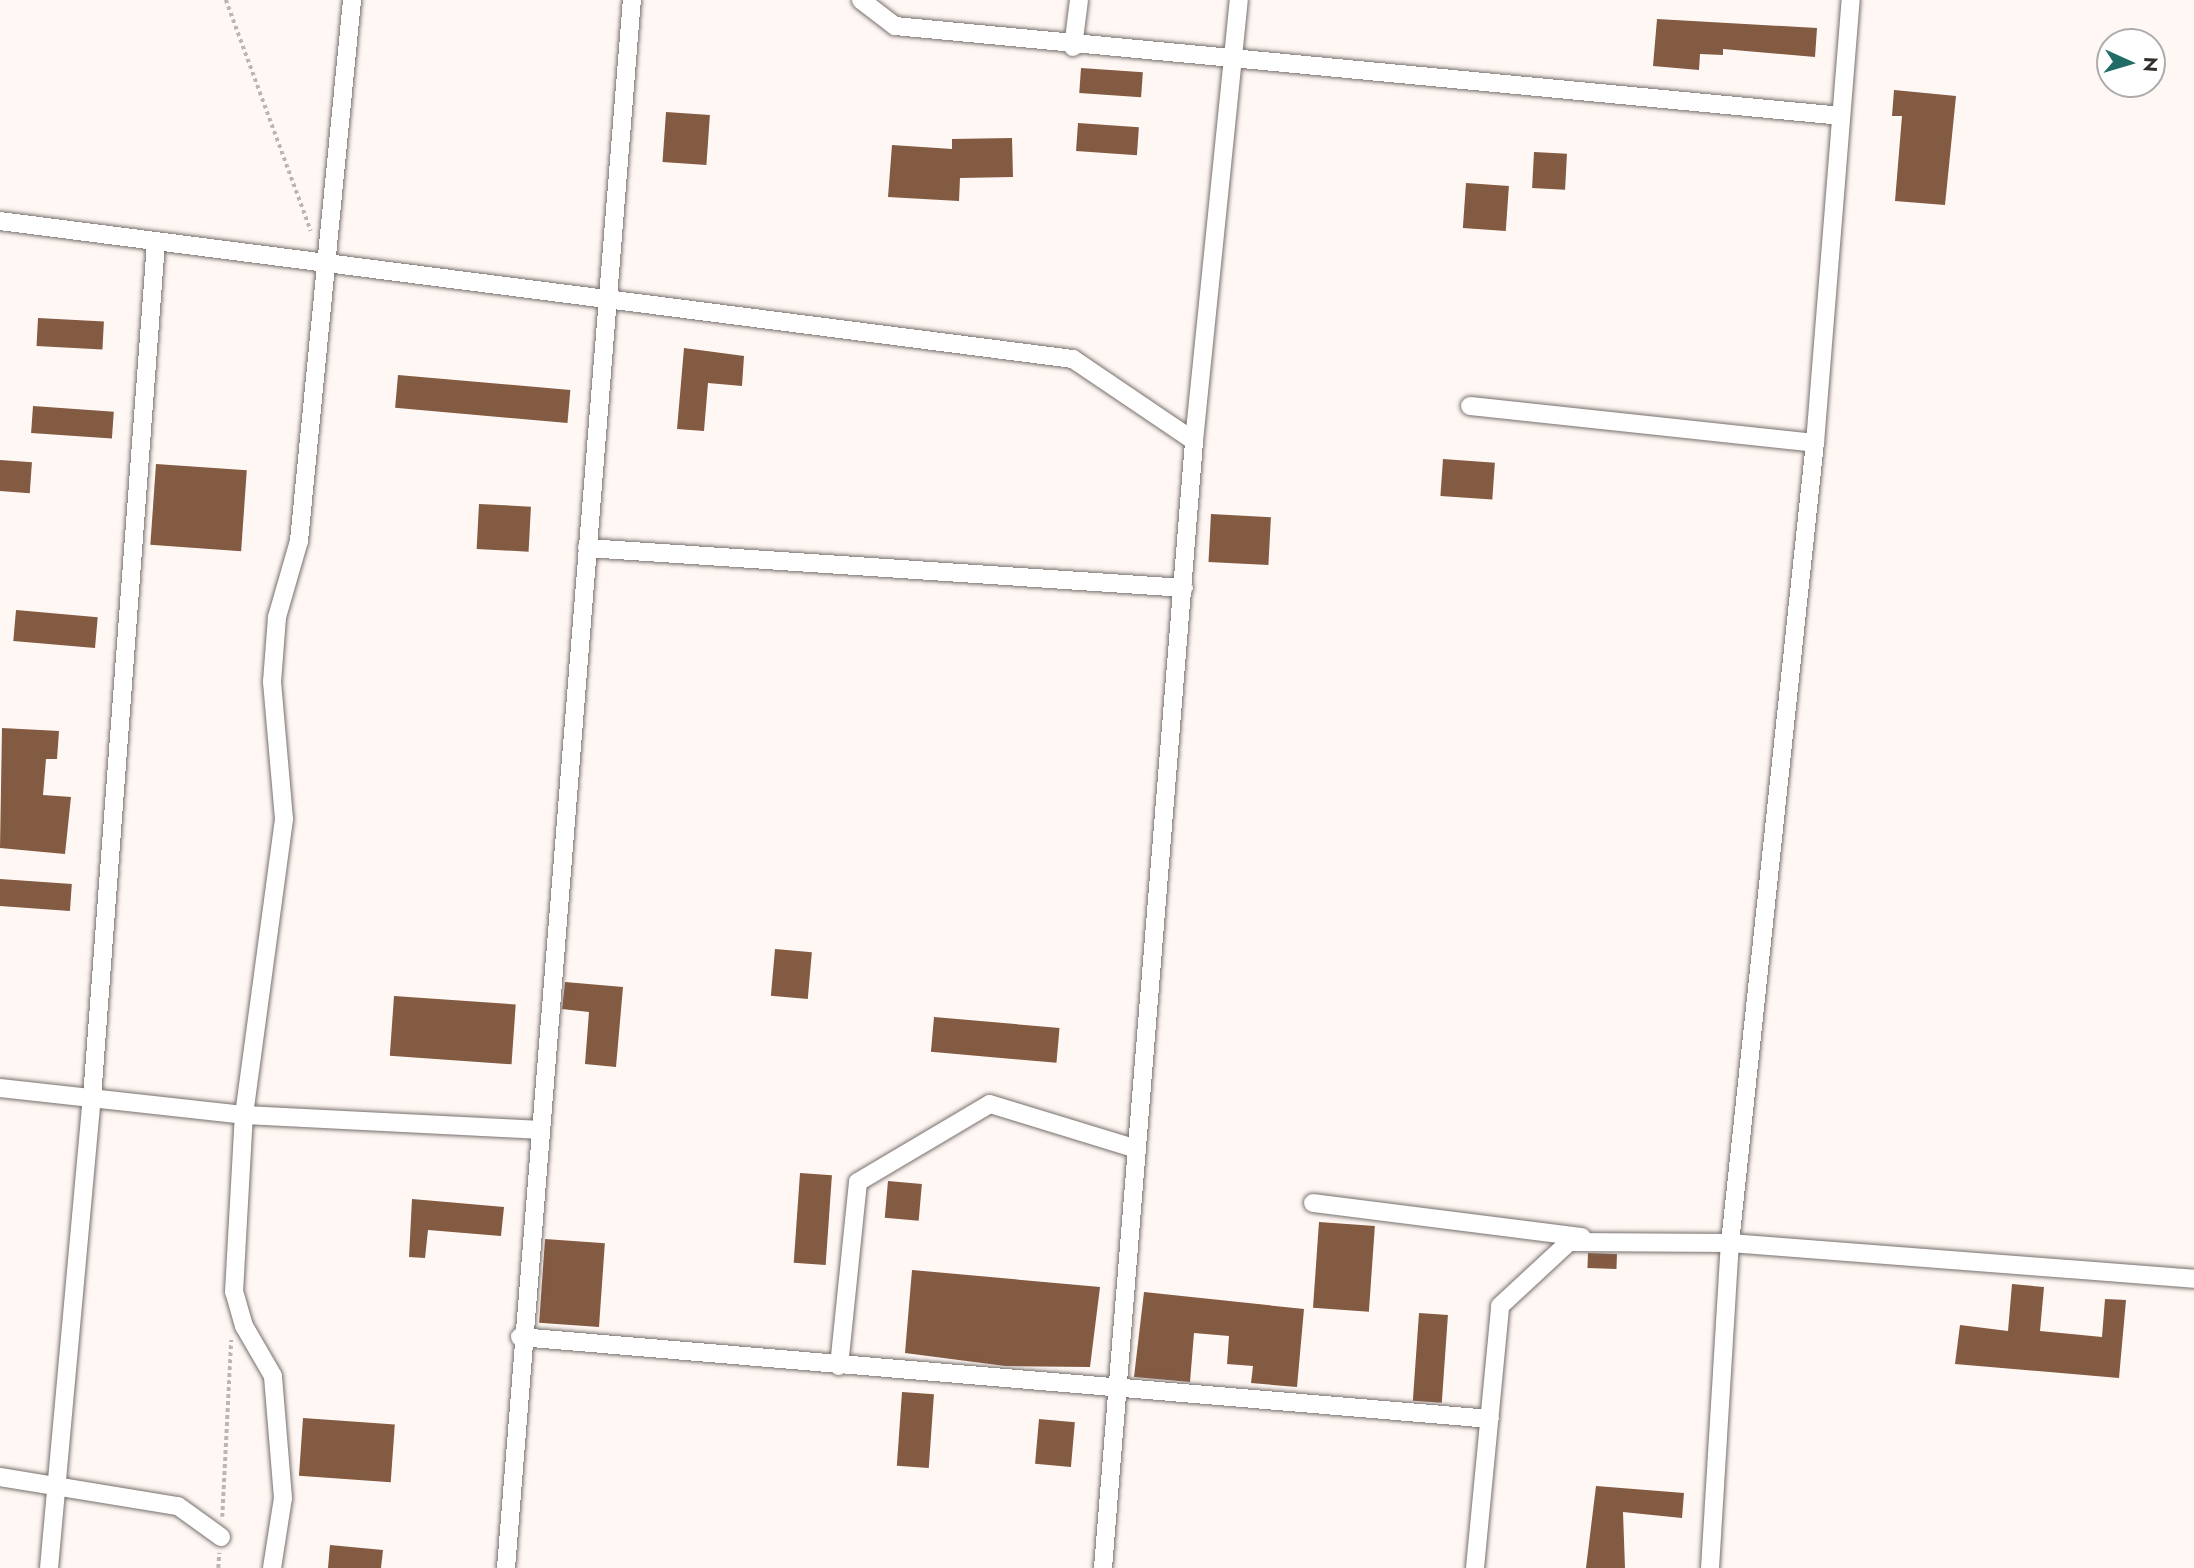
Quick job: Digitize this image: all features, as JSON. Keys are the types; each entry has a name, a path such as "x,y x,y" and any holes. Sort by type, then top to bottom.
{"street":[{"path":"272,1568 284,1498 273,1376 244,1326 234,1293 244,1115 284,819 272,682 277,617 299,541 323,264 352,0"},
{"path":"506,1568 520,1337 587,548 604,295 632,0"},
{"path":"861,0 895,26 1073,47 1840,116"},
{"path":"1073,47 1079,0"},
{"path":"1102,1568 1194,441 1239,0"},
{"path":"1710,1568 1730,1243 1815,443 1851,0"},
{"path":"0,221 323,264 604,295 1073,359 1194,441"},
{"path":"49,1568 92,1098 156,242"},
{"path":"1470,406 1815,443"},
{"path":"587,548 1184,588"},
{"path":"0,1087 244,1115 538,1130"},
{"path":"839,1366 858,1182 990,1104 1137,1149"},
{"path":"1313,1203 1617,1241"},
{"path":"1475,1568 1500,1306 1569,1242 1730,1243 2194,1279"},
{"path":"520,1337 1117,1392 1490,1419"},
{"path":"0,1477 57,1483 178,1506 221,1538"}],"path":[{"path":"226,0 323,264"},
{"path":"218,1568 232,1333"}],"building":[{"path":"1657,19 1817,28 1815,57 1723,49 1723,55 1700,54 1699,70 1653,66"},
{"path":"1081,68 1143,72 1141,97 1079,93"},
{"path":"1894,90 1956,96 1945,205 1895,201 1902,116 1892,116"},
{"path":"666,112 710,115 706,165 663,162"},
{"path":"1078,123 1139,127 1137,155 1076,151"},
{"path":"1012,138 1013,177 960,178 959,201 888,197 892,145 952,149 952,139"},
{"path":"1534,152 1567,154 1565,190 1532,188"},
{"path":"1466,183 1509,186 1506,231 1463,228"},
{"path":"38,318 104,321 102,349 37,346"},
{"path":"684,348 744,356 742,386 708,383 704,431 677,429"},
{"path":"398,375 570,390 567,423 395,408"},
{"path":"33,406 114,412 112,439 31,433"},
{"path":"1443,459 1495,463 1492,500 1440,496"},
{"path":"0,460 32,462 30,493 0,491"},
{"path":"156,464 247,470 241,551 150,545"},
{"path":"479,504 531,507 529,552 477,549"},
{"path":"1211,514 1271,517 1268,565 1208,562"},
{"path":"16,610 98,617 95,648 13,641"},
{"path":"2,728 59,731 57,759 46,759 43,795 71,797 65,854 0,848"},
{"path":"0,879 72,884 70,911 0,906"},
{"path":"775,949 812,952 808,999 771,996"},
{"path":"565,982 623,987 616,1067 585,1064 589,1012 562,1009"},
{"path":"394,996 516,1005 512,1064 390,1056"},
{"path":"934,1017 1060,1028 1056,1063 931,1052"},
{"path":"800,1173 832,1175 826,1265 794,1263"},
{"path":"888,1181 922,1184 919,1221 885,1218"},
{"path":"412,1199 504,1207 501,1236 428,1230 425,1258 409,1257"},
{"path":"1319,1222 1375,1226 1369,1312 1313,1308"},
{"path":"545,1239 605,1243 599,1327 539,1323"},
{"path":"1588,1253 1617,1254 1616,1269 1587,1268"},
{"path":"912,1270 1100,1287 1090,1367 1005,1366 905,1353"},
{"path":"2012,1284 2044,1287 2040,1331 2102,1337 2105,1299 2126,1300 2119,1378 1955,1364 1960,1325 2008,1331"},
{"path":"1144,1292 1304,1309 1297,1387 1251,1383 1253,1366 1227,1364 1229,1336 1194,1333 1190,1382 1134,1377"},
{"path":"1419,1313 1448,1315 1442,1403 1413,1401"},
{"path":"902,1392 934,1394 929,1468 897,1466"},
{"path":"303,1418 395,1424 391,1482 299,1476"},
{"path":"1039,1419 1075,1422 1071,1467 1035,1464"},
{"path":"1596,1486 1684,1493 1682,1518 1623,1512 1625,1568 1586,1568"},
{"path":"330,1545 383,1550 381,1568 328,1568"}]}
